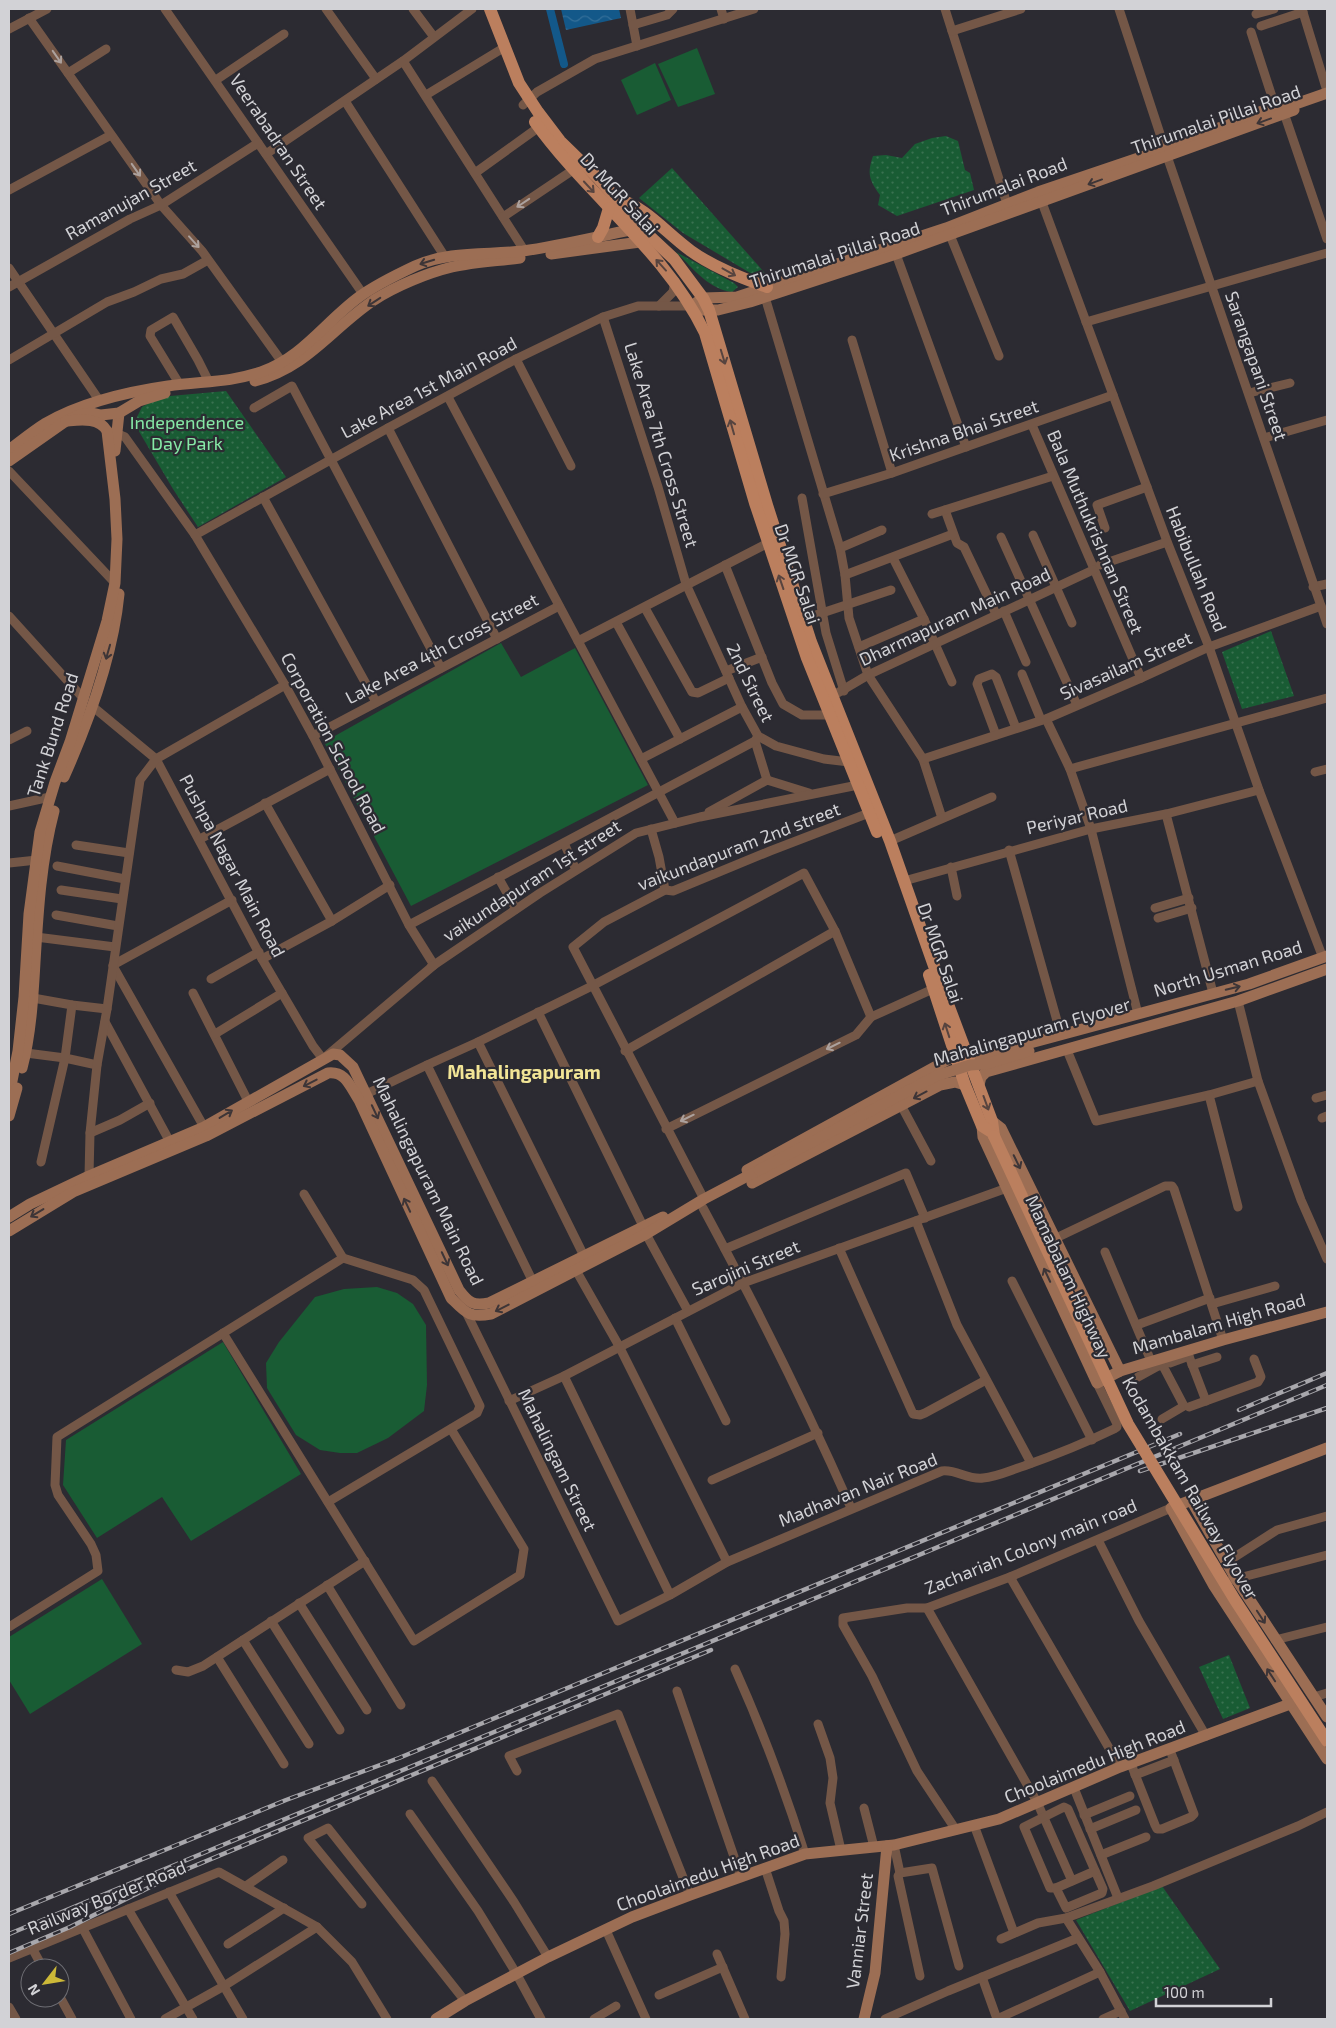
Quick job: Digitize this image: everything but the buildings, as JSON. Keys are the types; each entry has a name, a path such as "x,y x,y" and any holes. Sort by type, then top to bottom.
{"main road":[{"path":"484,9 514,80"},
{"path":"490,9 514,80"},
{"name":"Dr MGR Salai","path":"514,80 539,128 559,155 573,170 612,203 630,230 674,259 703,298 709,310 767,505 828,699 830,715 897,882 933,989 960,1052 979,1084 990,1129"},
{"path":"1166,152 1275,106 1284,108 1327,92"},
{"name":"Thirumalai Pillai Road","path":"691,306 709,310 728,308 766,292 896,254 950,235 1039,196 1166,152 1327,100"},
{"name":"Dr MGR Salai","path":"526,103 648,242 691,306 705,332 755,503 807,658 828,699 890,840 960,1052 965,1085 990,1129"},
{"name":"Thirumalai Road","path":"703,298 737,297 766,292 946,228 1007,204 1039,196"},
{"path":"598,237 612,203 633,204 692,252 766,292"},
{"path":"9,450 44,424 78,407 99,400 145,390 240,379 265,371 307,345 339,313 363,294 416,266 445,257 524,250 630,230"},
{"path":"9,461 66,421 79,415 118,413 138,401 160,394 242,385 268,378 292,367 312,354 344,323 375,300 424,275 452,267 648,242 692,252"},
{"path":"691,306 703,298"},
{"name":"Tank Bund Road","path":"88,702 108,621 115,583 117,540 112,432 118,413"},
{"path":"66,421 94,421 112,432"},
{"name":"Tank Bund Road","path":"9,1096 18,1051 24,997 29,914 40,832 116,622 123,539 112,432"},
{"name":"Tank Bund Road","path":"9,1112 26,1053 33,998 36,937 54,797"},
{"name":"North Usman Road","path":"979,1084 981,1077 986,1072 1067,1050 1212,1000 1249,984 1326,961"},
{"name":"North Usman Road","path":"960,1052 975,1058 1138,1014 1212,1000 1238,1001 1326,961"},
{"name":"Mahalingapuram Flyover","path":"738,1181 948,1071 970,1065 986,1064 1212,1000"},
{"path":"1000,1051 1004,1067"},
{"path":"738,1181 748,1169 960,1052"},
{"name":"Mahalingapuram Main Road","path":"9,1217 30,1204 89,1176 204,1127 333,1054 340,1055 353,1067 362,1096 450,1298 467,1314 479,1316 491,1314 573,1267 644,1230"},
{"path":"9,1231 73,1192 206,1136 328,1073 323,1059"},
{"name":"Mahalingapuram Main Road","path":"328,1073 336,1072 362,1096 459,1290 468,1301 478,1305 489,1303 533,1282 573,1267 584,1256 702,1203 738,1181"},
{"path":"702,1203 940,1085 955,1082 965,1085"},
{"name":"Mamabalam Highway","path":"1001,1128 1120,1371 1097,1383 1007,1188 983,1137 990,1129 1001,1128"},
{"name":"Kodambakkam Railway Flyover","path":"990,1129 1125,1418 1235,1600 1327,1741"},
{"path":"1062,1307 1083,1296"},
{"name":"Mambalam High Road","path":"1120,1371 1144,1369 1189,1357 1223,1340 1327,1312"},
{"path":"1080,1345 1101,1334"},
{"path":"1327,1448 1171,1508 1214,1586 1327,1759"},
{"path":"1191,1500 1236,1579 1327,1717"},
{"name":"Choolaimedu High Road","path":"437,2019 465,2000 548,1957 632,1918 690,1895 805,1854 891,1845 999,1819 1125,1766 1172,1755 1206,1736 1290,1704"},
{"name":"Vanniar Street","path":"864,2019 876,1965 891,1845"}],"street":[{"path":"9,29 47,9"},
{"name":"Veerabadran Street","path":"165,9 363,294"},
{"path":"326,9 376,79"},
{"path":"413,9 434,38"},
{"path":"266,154 345,101 472,9"},
{"path":"632,9 637,46"},
{"path":"633,25 667,15 673,9"},
{"path":"721,9 724,19"},
{"path":"526,103 549,85 595,59 754,9"},
{"path":"945,9 1007,204"},
{"path":"952,31 1021,9"},
{"name":"Sarangapani Street","path":"1119,9 1313,587"},
{"path":"1256,14 1274,9"},
{"path":"1261,26 1303,11 1327,92"},
{"path":"29,18 161,205 208,260 282,362"},
{"path":"1251,32 1275,106"},
{"path":"216,80 284,34"},
{"path":"68,73 106,49"},
{"path":"426,95 500,50"},
{"path":"403,60 524,250"},
{"path":"345,101 445,257"},
{"path":"1284,114 1327,239"},
{"path":"475,173 539,128"},
{"path":"9,190 111,135"},
{"name":"Ramanujan Street","path":"9,288 130,219 161,205 258,143"},
{"path":"503,217 573,170"},
{"name":"Habibullah Road","path":"1039,196 1167,542 1209,647 1259,790 1326,961"},
{"path":"950,235 999,356"},
{"path":"1086,322 1327,253"},
{"path":"896,254 966,447"},
{"path":"9,360 107,302 161,279 183,274 208,260"},
{"path":"9,268 99,400"},
{"path":"659,306 673,292 675,281"},
{"path":"766,292 840,548 845,574 849,618 868,675 923,760 942,818"},
{"name":"Lake Area 1st Main Road","path":"195,535 516,359 604,317 638,306 691,306"},
{"path":"180,385 150,336 151,330 173,317 198,360 208,382"},
{"name":"Lake Area 7th Cross Street","path":"604,317 686,584"},
{"path":"852,340 892,473"},
{"path":"516,359 571,466"},
{"path":"1248,393 1290,383"},
{"path":"254,408 292,386 441,668"},
{"name":"Krishna Bhai Street","path":"823,494 892,473 1114,395"},
{"path":"448,396 675,823"},
{"path":"1264,438 1327,420"},
{"name":"Bala Muthukrishnan Street","path":"1032,425 1053,476 1096,567 1141,678"},
{"path":"388,428 497,639"},
{"name":"Corporation School Road","path":"112,432 125,437 195,535 285,685 409,925 434,964 431,967"},
{"path":"9,471 115,583"},
{"path":"932,514 1053,476"},
{"path":"1105,528 1097,505 1147,487"},
{"path":"263,497 376,702"},
{"path":"802,498 826,633 844,691"},
{"path":"945,510 956,543 964,547 1026,662"},
{"path":"840,548 882,530"},
{"path":"845,574 893,558 953,534"},
{"path":"1033,536 1072,622"},
{"path":"1001,537 1077,705"},
{"name":"Dharmapuram Main Road","path":"828,699 868,675 1030,600 1096,567 1167,542"},
{"path":"578,642 645,608 686,584 768,543"},
{"path":"893,558 936,643 952,682"},
{"path":"725,565 783,704 802,715 830,715"},
{"name":"2nd Street","path":"686,584 757,738 776,746 824,759 849,762"},
{"path":"1327,584 1313,587 1327,624"},
{"path":"804,619 891,590"},
{"name":"Lake Area 4th Cross Street","path":"313,736 559,606"},
{"name":"Sivasailam Street","path":"923,760 1044,720 1209,647 1320,606"},
{"path":"645,608 692,692 698,693 727,674 762,657"},
{"name":"Pushpa Nagar Main Road","path":"9,616 88,702 156,759 282,993 313,1046 323,1059"},
{"path":"859,647 924,619"},
{"path":"616,622 680,739"},
{"path":"996,735 977,684 979,679 992,674 996,677 1016,728"},
{"path":"1022,674 1070,769 1091,828 1138,1014"},
{"path":"89,1176 90,1133 97,1065 107,1009 140,780 156,759 285,685"},
{"path":"1070,769 1327,698"},
{"path":"641,759 742,707"},
{"path":"9,740 27,731"},
{"path":"409,925 757,738 768,780"},
{"path":"200,839 330,769"},
{"path":"1315,772 1327,769"},
{"path":"700,817 768,780 809,794"},
{"name":"vaikundapuram 1st street","path":"431,967 516,909 636,833 700,817 858,785"},
{"name":"Periyar Road","path":"904,880 1091,828 1166,814 1259,790"},
{"path":"9,806 54,797"},
{"path":"890,840 992,797"},
{"path":"265,803 332,920"},
{"name":"vaikundapuram 2nd street","path":"592,986 572,947 604,922 665,890 672,891 870,813"},
{"path":"1166,814 1189,898 1212,1000"},
{"path":"651,830 659,857 665,890"},
{"path":"564,843 576,870"},
{"path":"76,845 129,853"},
{"path":"1009,850 1061,1035"},
{"path":"9,863 37,860"},
{"path":"57,866 126,879"},
{"path":"951,867 957,896"},
{"path":"362,1096 592,986 804,873 835,931 871,1017"},
{"path":"498,877 516,909"},
{"path":"211,979 332,920 390,885"},
{"path":"61,890 122,900"},
{"path":"1155,908 1189,898"},
{"path":"113,965 232,900"},
{"path":"1159,920 1192,911"},
{"path":"56,914 118,926"},
{"path":"625,1051 835,931"},
{"path":"36,937 115,947"},
{"path":"113,965 204,1127"},
{"path":"323,1059 431,967"},
{"path":"592,986 666,1129 818,1433 850,1508"},
{"path":"666,1129 856,1034 871,1017 933,989"},
{"path":"193,993 248,1101"},
{"path":"215,1034 282,993"},
{"path":"33,998 107,1009"},
{"path":"1238,1001 1258,1081 1301,1200 1327,1259"},
{"path":"41,1162 65,1058 72,1005"},
{"path":"538,1012 644,1230 688,1311"},
{"path":"105,1022 170,1142"},
{"path":"478,1042 584,1256"},
{"path":"1067,1050 1096,1121 1209,1095 1258,1081"},
{"path":"26,1053 65,1058 97,1065"},
{"path":"427,1064 533,1282"},
{"path":"1316,1098 1327,1094"},
{"path":"1209,1095 1238,1207"},
{"path":"90,1133 120,1120 150,1103"},
{"path":"901,1105 931,1161"},
{"path":"725,1249 906,1173 957,1325 1031,1463"},
{"path":"1054,1239 1165,1186 1172,1186 1223,1340"},
{"name":"Sarojini Street","path":"509,1401 564,1376 743,1283 1007,1188"},
{"path":"304,1194 344,1258 413,1280 424,1290 480,1406 477,1413 328,1502"},
{"path":"839,1248 913,1414 920,1415 925,1413 986,1380"},
{"path":"1105,1252 1136,1325 1144,1369 1163,1366 1184,1405 1183,1408 1162,1420"},
{"path":"9,1627 98,1571 96,1555 91,1544 58,1495 54,1485 57,1437 344,1258"},
{"path":"573,1267 619,1346 727,1562"},
{"path":"1012,1281 1092,1440"},
{"path":"1136,1325 1211,1301 1275,1286"},
{"name":"Mahalingam Street","path":"467,1314 618,1621"},
{"path":"675,1318 726,1420"},
{"path":"223,1333 414,1641 520,1575 524,1549 451,1429"},
{"path":"1189,1357 1206,1401"},
{"path":"1170,1363 1189,1357 1217,1357"},
{"path":"1188,1407 1259,1380 1261,1377 1254,1359"},
{"path":"564,1376 670,1595"},
{"name":"Madhavan Nair Road","path":"618,1621 670,1595 727,1562 850,1508 942,1471 949,1470 982,1479 1092,1440 1117,1427 1097,1383"},
{"path":"712,1480 818,1433"},
{"name":"Zachariah Colony main road","path":"956,1830 917,1771 872,1676 843,1625 843,1618 907,1608 927,1608 1010,1578 1171,1508"},
{"path":"1227,1562 1277,1530 1327,1516"},
{"path":"1098,1540 1139,1621 1206,1736"},
{"path":"1214,1586 1327,1555"},
{"path":"176,1670 188,1672 217,1657 365,1561"},
{"path":"1010,1578 1125,1766 1135,1775 1156,1827 1162,1829 1192,1817 1194,1814 1172,1755 1135,1775"},
{"path":"327,1585 401,1705"},
{"path":"299,1603 367,1710"},
{"path":"927,1608 1037,1802 1072,1881"},
{"path":"271,1621 340,1730"},
{"path":"1276,1640 1327,1627"},
{"path":"243,1640 309,1744"},
{"path":"217,1657 284,1764"},
{"path":"735,1669 755,1714 786,1794 805,1854"},
{"path":"677,1692 741,1877"},
{"path":"1314,1697 1327,1693"},
{"path":"518,1771 509,1756 618,1714 690,1895"},
{"path":"818,1724 830,1758 833,1778 830,1803 841,1850"},
{"path":"432,1781 519,1908 548,1957"},
{"path":"1074,1788 1118,1898"},
{"path":"1084,1815 1130,1796"},
{"path":"864,1808 874,1847"},
{"path":"1056,1888 1065,1907 1103,1891 1095,1871 1068,1809 1061,1808 1025,1825 1024,1829 1050,1888 1056,1888 1095,1871"},
{"path":"1090,1829 1136,1810"},
{"path":"1001,1939 1038,1923 1066,1918 1154,1886 1327,1812"},
{"path":"410,1814 478,1911 516,1973 541,2019"},
{"path":"974,1825 1014,1933"},
{"path":"362,1904 308,1838 328,1828 465,2000"},
{"path":"1101,1855 1146,1837"},
{"path":"891,1845 900,1873 898,1876 920,1976"},
{"path":"283,1860 246,1886 317,1927 352,1962 388,2019"},
{"path":"765,1868 784,1921 785,1934 780,1977"},
{"path":"900,1873 932,1868 959,1966"},
{"name":"Railway Border Road","path":"9,1958 219,1872 246,1886"},
{"path":"169,1892 243,2019"},
{"path":"1083,1901 1087,1911"},
{"path":"228,1944 284,1908"},
{"path":"128,1909 193,2019"},
{"path":"1066,1918 1100,1972 1123,2015 1104,2019"},
{"path":"82,1927 131,2019"},
{"path":"165,2019 224,1986 317,1927"},
{"path":"606,1930 646,2019"},
{"path":"885,2019 1078,1938"},
{"path":"32,1948 38,1958"},
{"path":"717,1954 745,2019"},
{"path":"659,1995 723,1967"},
{"path":"982,1977 997,2019 1100,1972"},
{"path":"594,2019 616,2006"},
{"path":"9,2007 16,2019"},
{"path":"66,2008 72,2019"}],"green space":[{"path":"697,48 715,94 678,107 658,64"},
{"path":"655,63 671,100 637,115 621,80"},
{"path":"946,136 958,141 965,170 970,173 974,190 897,216 878,205 880,195 873,185 870,176 873,156 886,155 902,158 915,144 932,138"},
{"path":"672,168 771,280 757,277 683,233 639,198"},
{"path":"676,252 734,283 738,287 732,292 716,287 701,277"},
{"name":"Independence Day Park","path":"226,391 286,477 198,527 134,423 142,407 159,397"},
{"path":"1271,631 1294,696 1242,709 1222,652"},
{"path":"501,643 521,677 575,648 648,785 411,906 324,742"},
{"path":"377,1287 397,1293 413,1304 426,1325 427,1385 424,1411 388,1438 357,1453 320,1450 296,1435 267,1388 266,1363 279,1342 315,1297 344,1289"},
{"path":"223,1342 301,1474 191,1541 162,1497 97,1538 63,1485 66,1440"},
{"path":"102,1579 142,1644 30,1714 9,1680 9,1637"},
{"path":"1229,1655 1250,1708 1223,1719 1199,1667"},
{"path":"1162,1886 1220,1969 1130,2011 1076,1920"}],"water":[{"path":"561,9 619,9 621,18 566,30"}],"waterway":[{"path":"550,9 564,64"}],"railway":[{"path":"1239,1410 1327,1373"},
{"path":"9,1934 1327,1385"},
{"path":"1140,1471 1327,1408"},
{"path":"9,1914 286,1800 399,1758 1180,1434"},
{"path":"9,1953 70,1927 180,1872 711,1650"}],"district":[{"name":"Mahalingapuram","path":"524,1072"}]}
